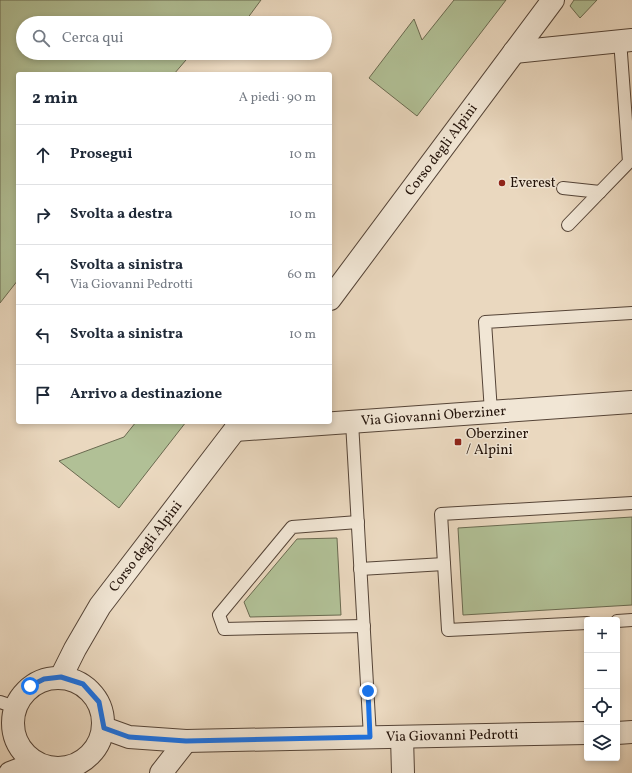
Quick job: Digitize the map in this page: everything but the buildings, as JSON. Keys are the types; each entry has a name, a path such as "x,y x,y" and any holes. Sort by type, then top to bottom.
{"street":[{"name":"Corso degli Alpini","path":"332,296 553,0"},
{"path":"514,52 626,40"},
{"name":"Via Giovanni Oberziner","path":"332,423 632,402"},
{"name":"Via Giovanni Oberziner","path":"238,426 295,424"},
{"name":"Corso degli Alpini","path":"61,677 75,649 100,606 238,426"},
{"path":"10,773 50,769 80,763 96,748 104,728 99,702 83,684 61,677 44,679 30,686 7,715 19,747 50,769"},
{"name":"Via Giovanni Pedrotti","path":"104,728 129,737 186,741 584,733"},
{"path":"620,733 632,732"},
{"path":"402,737 403,773"},
{"path":"161,773 186,741"}],"lane":[{"path":"568,226 629,162 626,40"},
{"path":"563,188 600,192"},
{"path":"491,412 485,322 632,313"},
{"path":"352,422 370,737"},
{"path":"584,623 448,630 441,514 632,503"},
{"path":"358,522 292,527 219,615 224,629 364,626"},
{"path":"360,569 444,564"},
{"path":"620,621 632,620"}],"green space":[{"path":"0,0 261,0 249,16 16,16 16,60 186,60 176,72 16,72 16,283 0,303"},
{"path":"454,0 506,0 417,116 369,78 414,19 422,40"},
{"path":"574,0 597,0 580,18 570,6"},
{"path":"134,424 184,424 119,508 59,461 124,437"},
{"path":"632,517 632,605 463,615 458,528"},
{"path":"337,538 341,615 250,617 244,602 297,539"}],"place":[{"name":"Everest","path":"502,183"},
{"name":"Oberziner / Alpini","path":"458,442"}],"route":[{"path":"30,686 44,679 61,677 83,684 99,702 104,728 129,737 186,741 370,737 368,691"}]}
